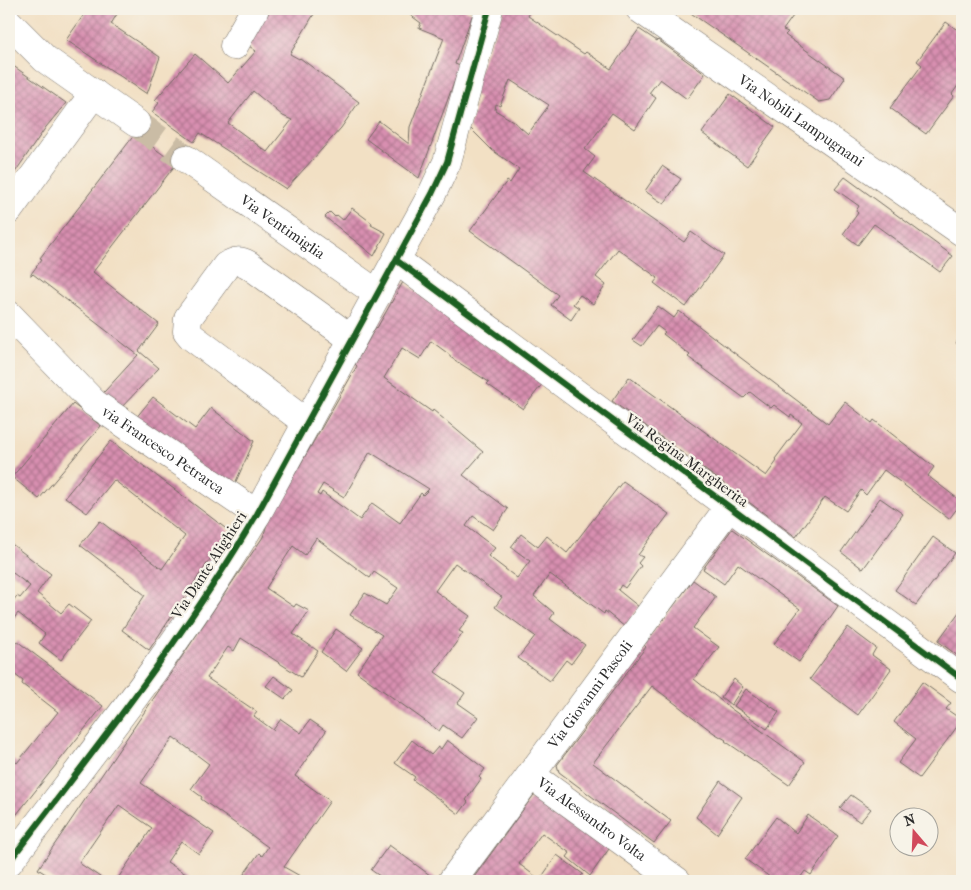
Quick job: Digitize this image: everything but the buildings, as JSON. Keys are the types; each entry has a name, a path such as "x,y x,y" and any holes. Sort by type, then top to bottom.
{"street":[{"path":"234,46 254,9"},
{"name":"Via Dante Alighieri","path":"9,862 159,663 257,514 432,194 446,162 489,9"},
{"name":"Via Nobili Lampugnani","path":"640,9 962,232"},
{"path":"9,23 45,59 136,123"},
{"path":"9,210 94,93"},
{"name":"Via Ventimiglia","path":"186,159 378,294"},
{"name":"Via Regina Margherita","path":"396,260 962,679"},
{"path":"307,422 192,337 186,331 188,318 226,266 234,261 242,261 352,339"},
{"name":"via Francesco Petrarca","path":"9,315 94,403 257,514"},
{"name":"Via Giovanni Pascoli","path":"452,881 729,507"},
{"name":"Via Alessandro Volta","path":"531,775 677,881"}],"tunnel":[{"path":"136,123 186,159"}],"cycle path":[{"path":"9,862 170,648 229,560 257,514 432,194 447,162 489,9"},
{"path":"396,260 962,679"}]}
